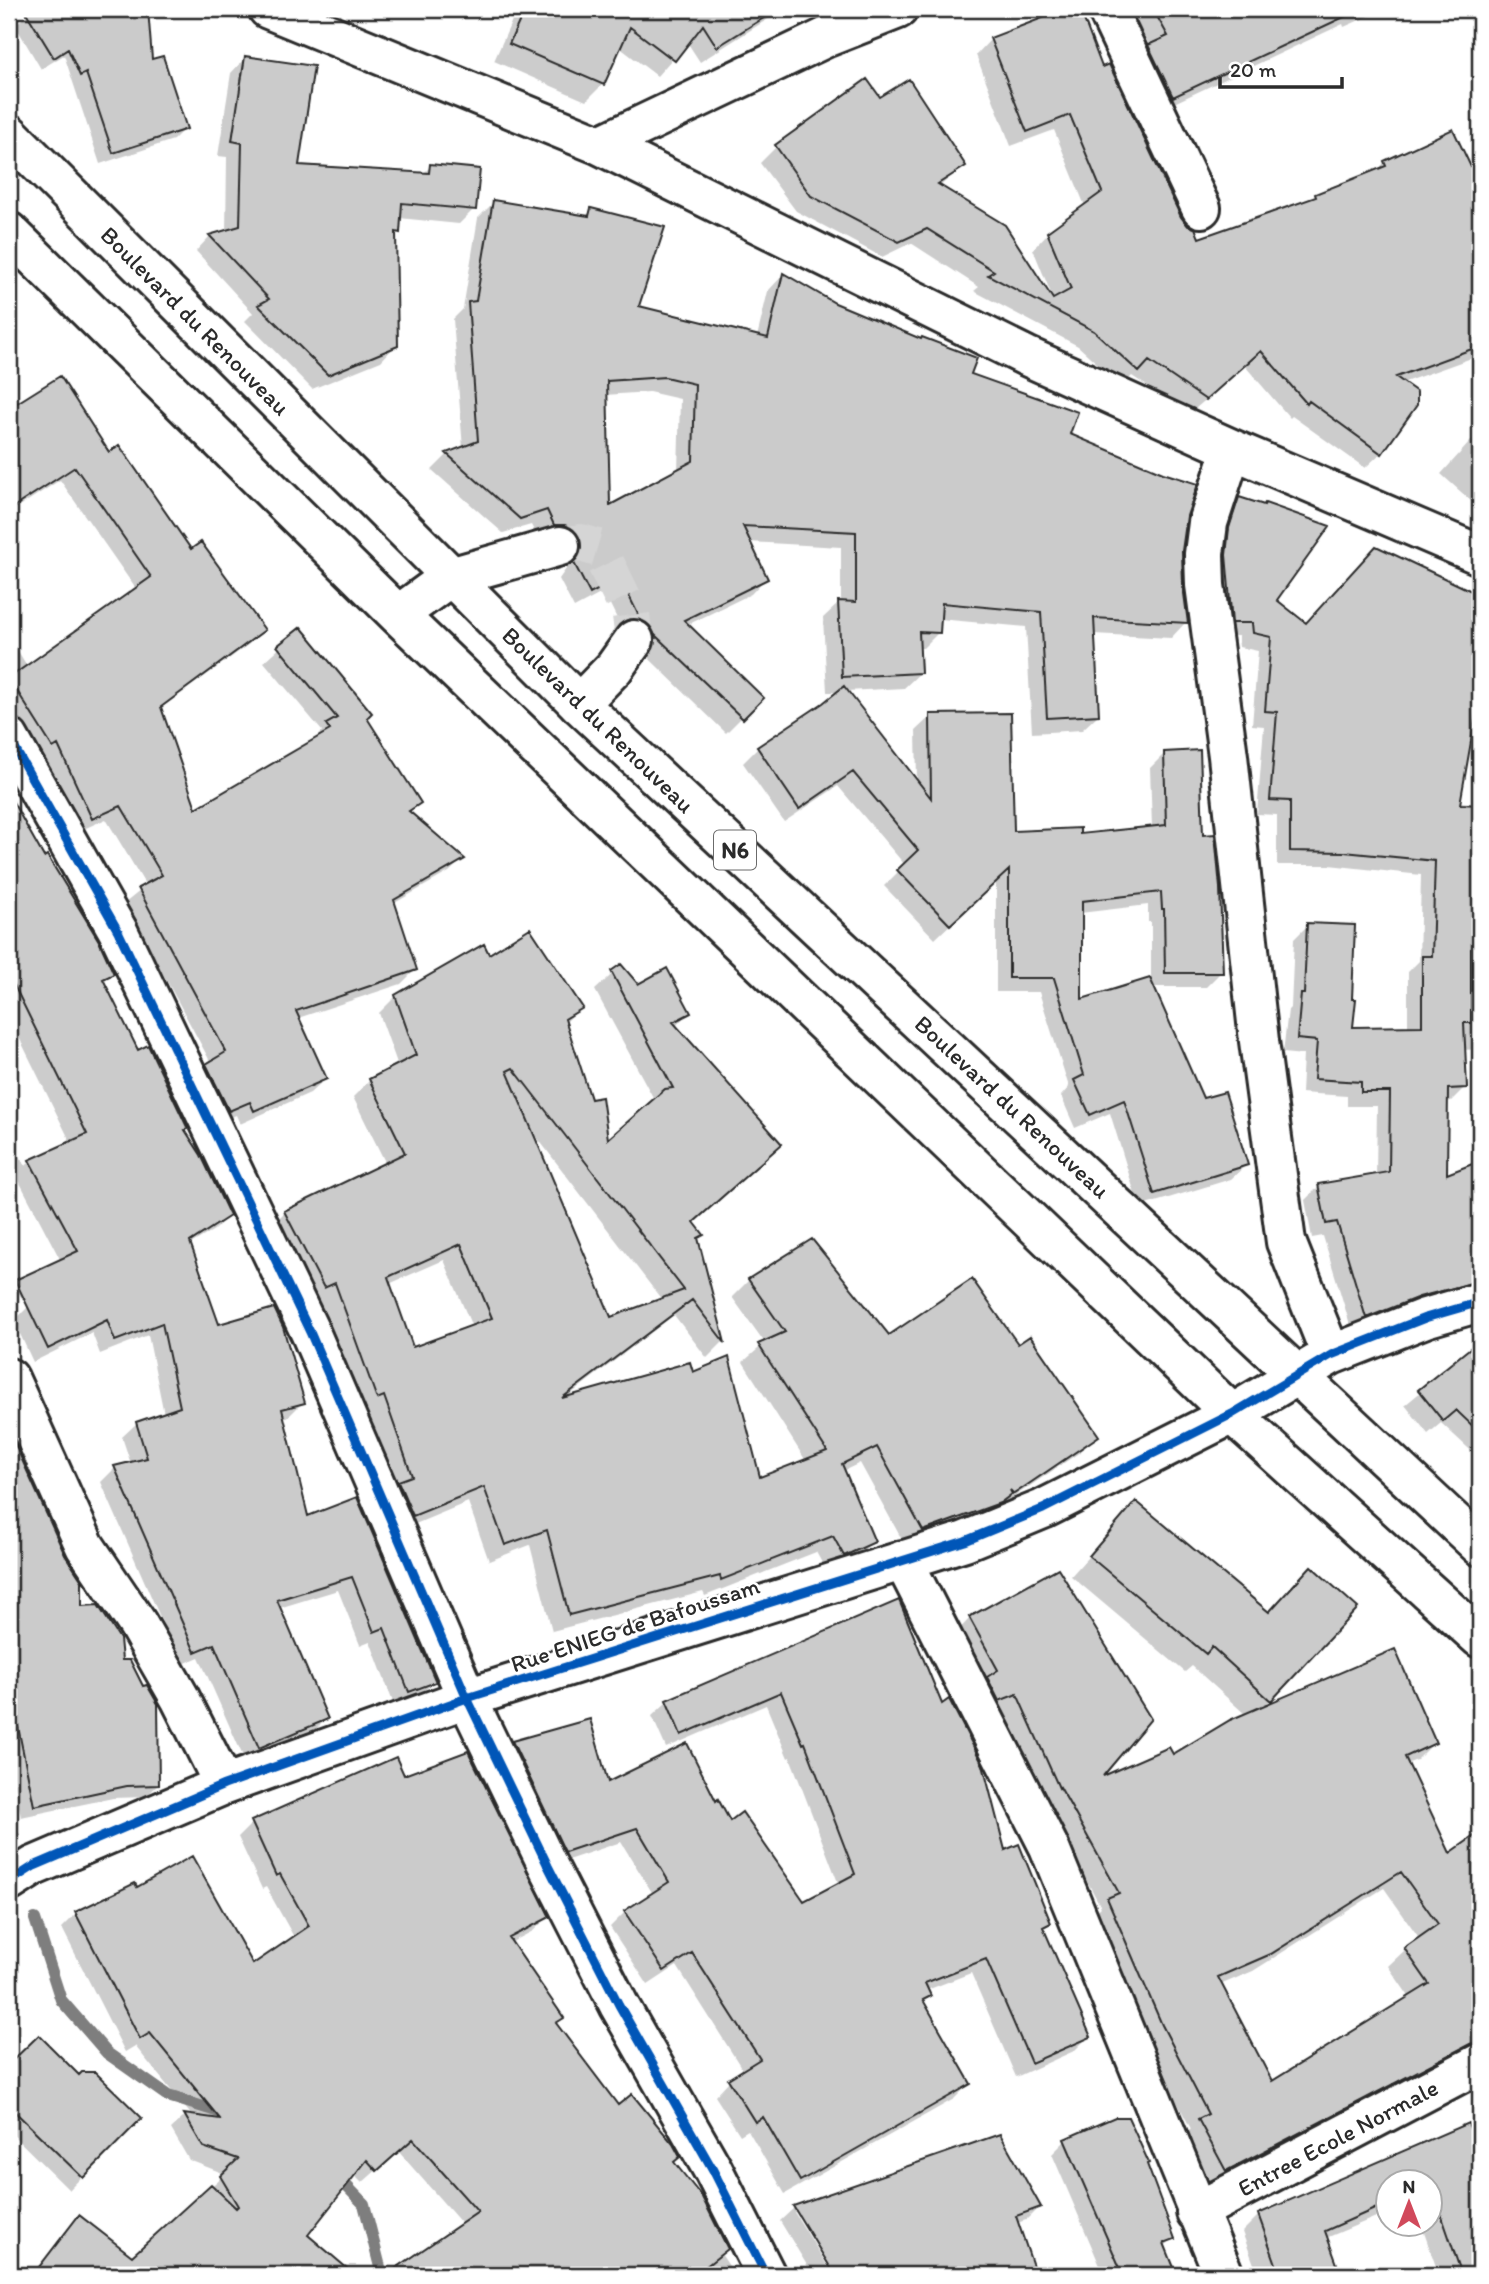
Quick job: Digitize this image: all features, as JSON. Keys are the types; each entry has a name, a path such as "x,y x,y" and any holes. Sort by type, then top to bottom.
{"main road":[{"path":"268,9 600,145 1026,356 1232,449 1479,553"},
{"path":"600,145 820,23 898,9"},
{"path":"1107,9 1201,208"},
{"name":"Boulevard du Renouveau","path":"9,134 579,704 1480,1546"},
{"name":"N6","path":"9,232 534,746 1232,1413 1480,1638"},
{"path":"1232,449 1209,523 1204,554 1205,586 1231,783 1259,1041 1286,1242 1331,1355"},
{"path":"398,615 450,577 560,546"},
{"path":"534,746 614,668 634,640"},
{"path":"12,750 118,931 310,1332 467,1698 619,2005 713,2170 766,2275"},
{"name":"Rue ENIEG de Bafoussam","path":"9,1882 34,1866 224,1785 467,1698 965,1541 1043,1509 1232,1413 1331,1355 1425,1318 1480,1302"},
{"path":"9,1378 85,1546 137,1623 180,1698 224,1785"},
{"path":"903,1560 1049,1847 1196,2213 1224,2275"},
{"name":"Entree Ecole Normale","path":"1196,2213 1480,2063"}],"building":[{"path":"24,9 148,9 152,59 163,56 187,129 113,153 86,73 80,76 68,49 54,58"},
{"path":"525,9 778,9 717,47 703,25 675,61 630,27 604,85 509,44"},
{"path":"1066,9 1080,9 1102,67 1109,64 1181,217 1188,226 1195,228 1199,238 1316,197 1315,194 1386,166 1384,161 1453,129 1480,186 1480,346 1396,377 1417,392 1417,405 1382,454 1309,401 1307,404 1261,351 1206,400 1149,361 1139,372 1094,331 988,275 994,271 927,229 899,242 811,196 775,145 867,79 880,97 909,79 966,166 938,184 1005,225 1053,299 1071,289 1047,232 1102,192 1070,115 1027,132 990,38"},
{"path":"1153,9 1361,9 1173,97 1148,45 1168,36"},
{"path":"245,56 314,66 299,165 429,173 430,164 480,169 476,210 402,203 400,233 396,232 398,346 328,375 258,305 269,299 209,235 240,226 242,143 232,141"},
{"path":"493,200 589,216 591,208 665,227 639,306 768,338 783,273 835,303 921,339 922,337 977,358 971,374 1078,412 1070,434 1163,473 1198,484 1187,516 1182,551 1188,623 1094,618 1099,715 1047,718 1041,612 942,603 940,633 919,632 921,673 842,677 838,601 856,602 856,532 743,526 768,579 684,620 764,698 743,719 641,620 620,578 590,594 574,563 581,551 581,539 575,530 565,525 554,525 547,510 520,519 446,453 478,441 468,302 476,301","holes":["665,377 695,384 693,461 610,505 607,381"]},
{"path":"60,376 109,452 119,445 191,549 201,542 265,630 161,707 196,808 330,730 326,724 337,718 277,646 301,627 372,713 367,718 421,803 409,811 465,859 394,900 417,970 296,1011 327,1079 254,1111 250,1102 229,1111 206,1064 226,1052 138,888 162,875 121,806 92,819 58,745 53,748 9,678 151,577 75,467 9,510 9,408"},
{"path":"1239,497 1264,505 1265,503 1330,526 1277,600 1306,623 1376,546 1480,595 1480,691 1460,804 1480,805 1479,949 1471,949 1471,1023 1464,1023 1467,1088 1448,1089 1447,1174 1480,1161 1480,1281 1419,1297 1366,1318 1337,1222 1326,1224 1318,1184 1389,1172 1390,1092 1361,1092 1361,1082 1314,1079 1317,1041 1297,1039 1301,994 1304,994 1307,923 1355,925 1352,999 1356,999 1353,1027 1422,1026 1422,956 1432,956 1435,861 1344,852 1290,851 1290,801 1270,800 1277,712 1265,711 1271,637 1253,633 1252,623 1232,623 1226,555 1229,528"},
{"path":"844,686 931,798 930,714 1011,713 1014,831 1080,828 1080,834 1166,825 1164,752 1200,750 1203,835 1215,834 1223,973 1165,973 1164,909 1161,892 1082,901 1082,999 1150,978 1203,1098 1225,1092 1248,1165 1154,1194 1124,1100 1090,1115 1074,1080 1084,1075 1054,978 1009,978 1009,870 950,925 897,870 918,850 853,772 799,809 757,747"},
{"path":"9,795 44,857 47,855 99,941 114,974 103,979 138,1050 148,1045 188,1129 185,1130 201,1155 230,1216 190,1242 219,1324 274,1308 283,1327 305,1403 282,1409 308,1516 357,1497 436,1682 409,1692 384,1628 374,1632 352,1577 277,1600 328,1719 259,1748 214,1644 195,1652 114,1466 147,1458 136,1422 180,1407 162,1323 115,1341 107,1320 48,1349 15,1280 78,1251 29,1160 87,1134 9,975"},
{"path":"530,928 583,1008 565,1019 591,1099 602,1097 608,1139 665,1089 673,1088 611,971 621,964 638,984 667,968 691,1013 673,1022 782,1144 694,1222 704,1235 698,1238 725,1343 692,1300 562,1398 690,1362 693,1372 729,1357 760,1477 827,1451 758,1344 785,1332 748,1279 812,1239 889,1335 972,1279 1018,1344 1030,1336 1099,1436 1014,1494 1010,1490 1012,1494 1000,1503 923,1531 877,1447 842,1464 875,1542 844,1556 833,1536 721,1580 720,1576 569,1615 547,1530 505,1545 484,1487 413,1516 398,1481 412,1476 384,1396 377,1399 335,1283 324,1288 284,1211 405,1153 369,1079 416,1055 395,995 484,944 489,954","holes":["513,1068 584,1160 684,1290 611,1317 507,1071","461,1244 492,1318 413,1347 388,1277"]},
{"path":"1480,1340 1480,1433 1456,1410 1443,1421 1418,1390"},
{"path":"9,1431 65,1555 82,1581 82,1606 98,1605 120,1639 122,1660 130,1660 143,1686 147,1685 158,1704 159,1785 127,1786 34,1806 9,1682"},
{"path":"1136,1501 1269,1612 1311,1566 1358,1608 1271,1701 1212,1647 1206,1654 1089,1556"},
{"path":"1058,1568 1151,1719 1103,1776 1169,1747 1173,1754 1230,1720 1395,1649 1436,1743 1405,1757 1450,1853 1480,1832 1480,2041 1226,2171 1198,2119 1208,2114 1162,2025 1107,1898 1119,1893 1059,1788 1017,1694 999,1701 987,1677 998,1670 969,1617","holes":["1401,1872 1438,1924 1404,1948 1429,1984 1272,2081 1218,1977 1271,1954"]},
{"path":"899,1600 942,1704 949,1699 983,1765 1005,1850 1019,1844 1051,1923 1043,1927 1091,2037 1031,2063 986,1959 925,1983 931,1996 923,2000 971,2084 800,2181 763,2117 755,2122 728,2079 760,2059 692,1953 664,1971 624,1911 669,1882 637,1828 565,1852 512,1741 590,1719 608,1782 687,1743 716,1801 718,1799 730,1821 742,1812 804,1901 855,1874 805,1743 803,1744 781,1692 681,1735 666,1700"},
{"path":"468,1751 550,1917 509,1938 564,2018 556,2023 618,2105 632,2094 673,2144 680,2157 674,2162 702,2197 728,2249 695,2275 386,2275 478,2212 413,2139 377,2171 367,2160 308,2235 355,2275 33,2275 79,2215 132,2256 211,2184 236,2208 238,2206 220,2176 238,2159 203,2147 184,2114 220,2119 150,2033 140,2039 75,1912 135,1883 137,1887 192,1856 253,1964 309,1926 280,1874 276,1876 251,1821 396,1757 404,1775"},
{"path":"39,2035 79,2075 82,2072 95,2072 142,2118 83,2178 9,2106 9,2064"},
{"path":"1115,2117 1128,2117 1149,2163 1147,2164 1175,2239 1164,2243 1177,2275 1123,2275 1064,2139"},
{"path":"1468,2123 1480,2151 1480,2275 1462,2275 1444,2223 1444,2168 1374,2168 1374,2209 1325,2231 1341,2275 1280,2275 1258,2214"},
{"path":"1000,2134 1041,2207 1016,2216 1036,2275 835,2275 793,2206"}],"waterway":[{"path":"9,1830 14,1837"},
{"path":"35,1919 61,2000 107,2053 168,2096 229,2115"},
{"path":"335,2174 364,2204 382,2275"}],"tunnel":[{"path":"560,546 581,543 598,548 631,615 634,640"}],"cycle path":[{"path":"9,738 118,931 310,1332 467,1698 548,1866 619,2005 713,2170 766,2275"},
{"path":"9,1882 34,1866 224,1785 467,1698 965,1541 1043,1509 1232,1414 1331,1355 1425,1318 1480,1302"}]}
